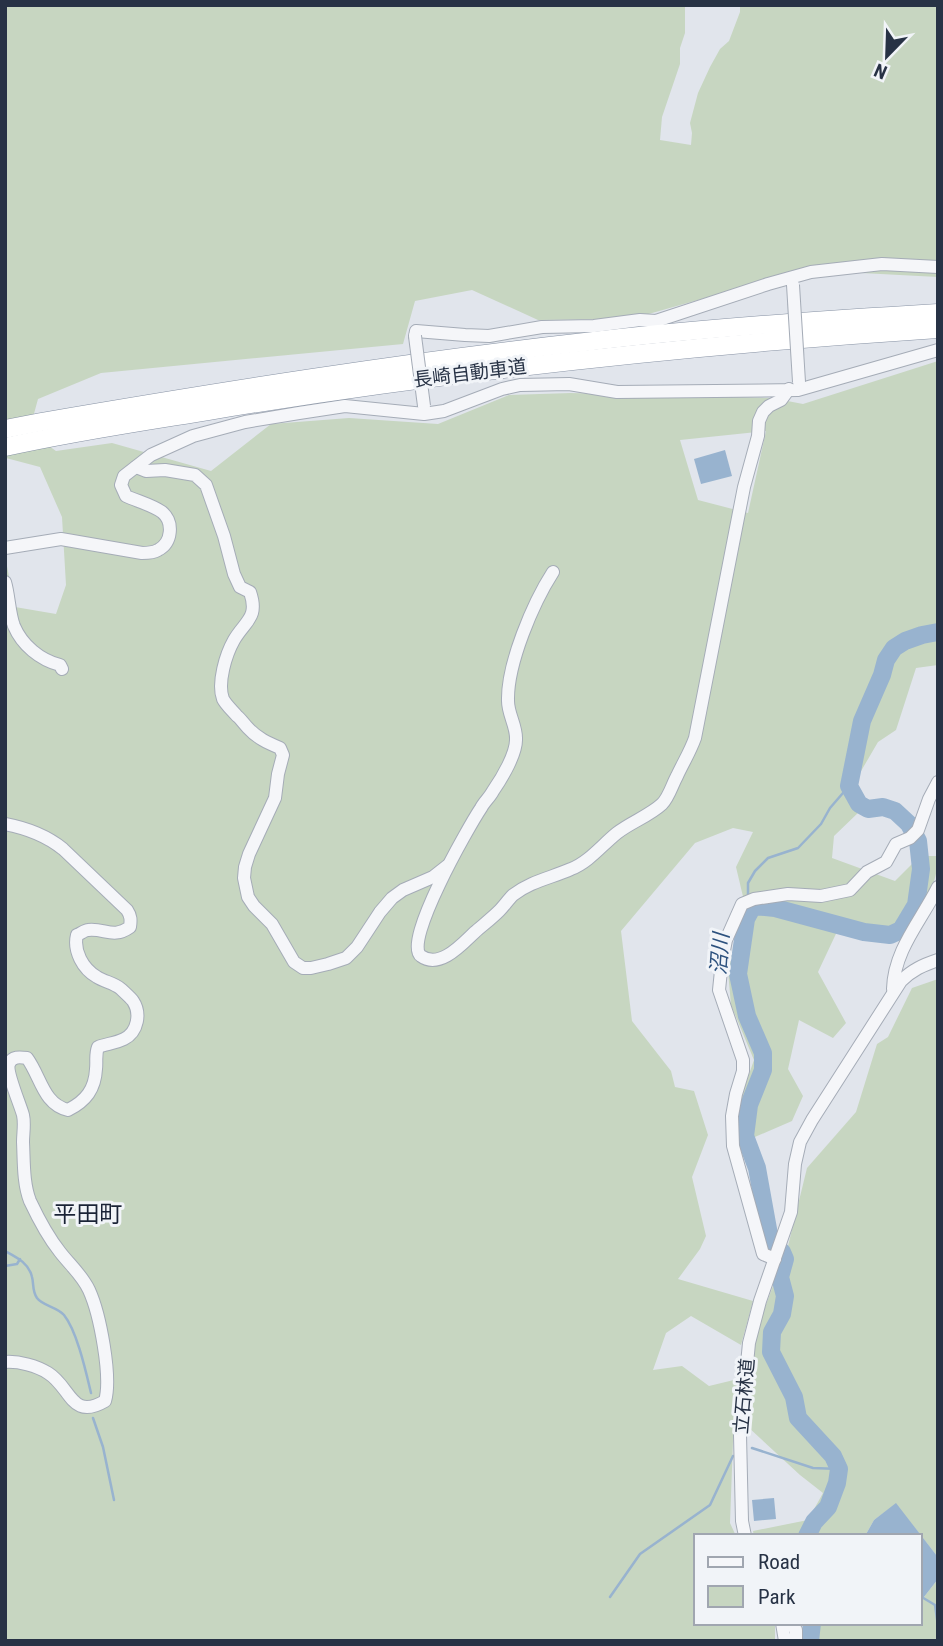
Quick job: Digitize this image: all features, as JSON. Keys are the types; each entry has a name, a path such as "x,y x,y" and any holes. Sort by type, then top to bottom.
{"highway":[{"name":"長崎自動車道","path":"5,447 43,430 264,384 511,350 710,329 938,313"},
{"name":"長崎自動車道","path":"5,429 43,430 500,368 712,346 938,329"}],"street":[{"path":"424,410 416,331 489,336 542,327 656,321 792,281 811,272 882,264 938,267"},
{"path":"792,281 796,387"},
{"path":"5,548 61,539 142,553 162,548 169,535 169,519 161,512 126,496 121,485 124,476 151,455 193,436 245,422 345,406 444,411 520,385 569,384 617,392 796,387 938,350"},
{"path":"553,572 541,590 513,663 508,701 516,738 513,752 493,792 481,807 447,866 418,936 419,954 429,959 448,955 523,888 573,869 618,832 663,803 688,757 695,738 759,421 769,406 796,387"},
{"path":"136,467 146,471 195,475 206,485 225,536 234,574 240,587 250,592 253,603 250,620 234,640 224,665 221,682 223,699 249,730 262,740 280,748 283,755 275,799 249,854 244,878 248,897 272,924 294,962 303,968 312,968 346,958 392,898 403,890 433,877 447,866"},
{"path":"5,582 9,592 13,625 21,638 35,653 60,664 62,669"},
{"path":"775,1259 763,1254 733,1146 732,1116 743,1071 743,1060 719,990 726,940 742,904 754,899 788,894 821,896 850,890 867,872 886,862 896,844 914,834 938,782"},
{"path":"5,824 53,841 127,910 131,921 130,927 124,931 116,934 87,930 78,935 75,944 81,960 95,976 118,986 132,1000 138,1018 133,1033 98,1047 95,1055 97,1067 94,1084 85,1099 68,1110 53,1104 27,1058 12,1059 8,1065 8,1074 24,1119 26,1183 30,1199 60,1252 74,1266 89,1291 103,1340 108,1392 105,1401 88,1408 76,1404 48,1373 22,1363 5,1362"},
{"path":"892,993 900,953 938,887"},
{"path":"892,993 910,972 938,960"},
{"name":"立石林道","path":"745,1534 742,1521 741,1410 749,1343 760,1301 791,1212 795,1164 800,1142 892,993"},
{"path":"792,1625 796,1630 796,1641"}],"green space":[{"path":"5,5 685,5 685,33 680,48 680,64 662,117 660,140 691,145 690,123 698,93 720,49 729,41 740,5 938,5 938,277 804,270 631,319 538,320 472,290 415,301 403,344 101,373 38,399 29,432 56,451 112,443 211,471 271,424 349,418 438,424 509,395 571,393 772,398 803,404 938,361 938,665 916,668 896,730 878,742 857,778 860,811 834,836 832,858 895,881 920,856 938,856 937,866 929,895 910,931 842,921 818,972 846,1023 833,1038 799,1020 788,1069 803,1096 792,1121 741,1143 741,1097 754,1060 731,1005 728,971 745,905 736,867 753,832 733,828 695,843 621,931 632,1021 671,1071 675,1087 694,1091 708,1135 692,1177 706,1236 678,1279 753,1301 741,1345 691,1316 666,1333 653,1370 682,1366 709,1386 738,1379 788,1246 807,1168 856,1112 877,1044 888,1037 912,988 938,979 938,1560 922,1534 896,1504 874,1520 866,1534 754,1534 753,1531 808,1520 823,1493 734,1414 730,1523 735,1534 694,1534 694,1625 775,1625 775,1641 5,1641 5,556 15,607 56,614 66,585 62,517 40,467 6,458 5,460","holes":["766,431 748,513 698,500 680,440"]},
{"path":"938,1579 938,1641 816,1641 818,1625 922,1625 922,1599"}],"water":[{"path":"725,450 732,476 701,484 694,459"},
{"path":"774,1498 776,1519 754,1521 752,1500"},
{"path":"896,1503 920,1534 866,1534 874,1520"},
{"path":"922,1537 937,1556 938,1579 922,1599"}],"waterway":[{"name":"沼川","path":"808,1534 814,1522 828,1507 839,1469 833,1456 798,1418 794,1397 771,1352 772,1332 782,1314 785,1296 780,1277 785,1259 770,1240 757,1168 745,1136 749,1105 763,1070 763,1053 747,1016 738,974 746,919 753,906 775,908 864,932 890,935 901,930 916,905 921,869 918,841 909,824 895,811 883,807 868,809 859,804 849,786 862,721 886,660 894,648 905,641 938,632"},
{"path":"748,896 748,883 755,871 768,858 798,848 821,824 830,808 849,786"},
{"path":"5,1251 28,1268 37,1298 61,1312 69,1322 91,1393"},
{"path":"5,1266 17,1264 20,1259"},
{"path":"93,1418 103,1447 114,1500"},
{"path":"752,1448 813,1468 839,1469"},
{"path":"610,1597 640,1554 710,1505 733,1456"},
{"path":"922,1597 935,1605 938,1626"},
{"name":"沼川","path":"810,1641 812,1625"}],"district":[{"name":"平田町","path":"88,1214"}]}
